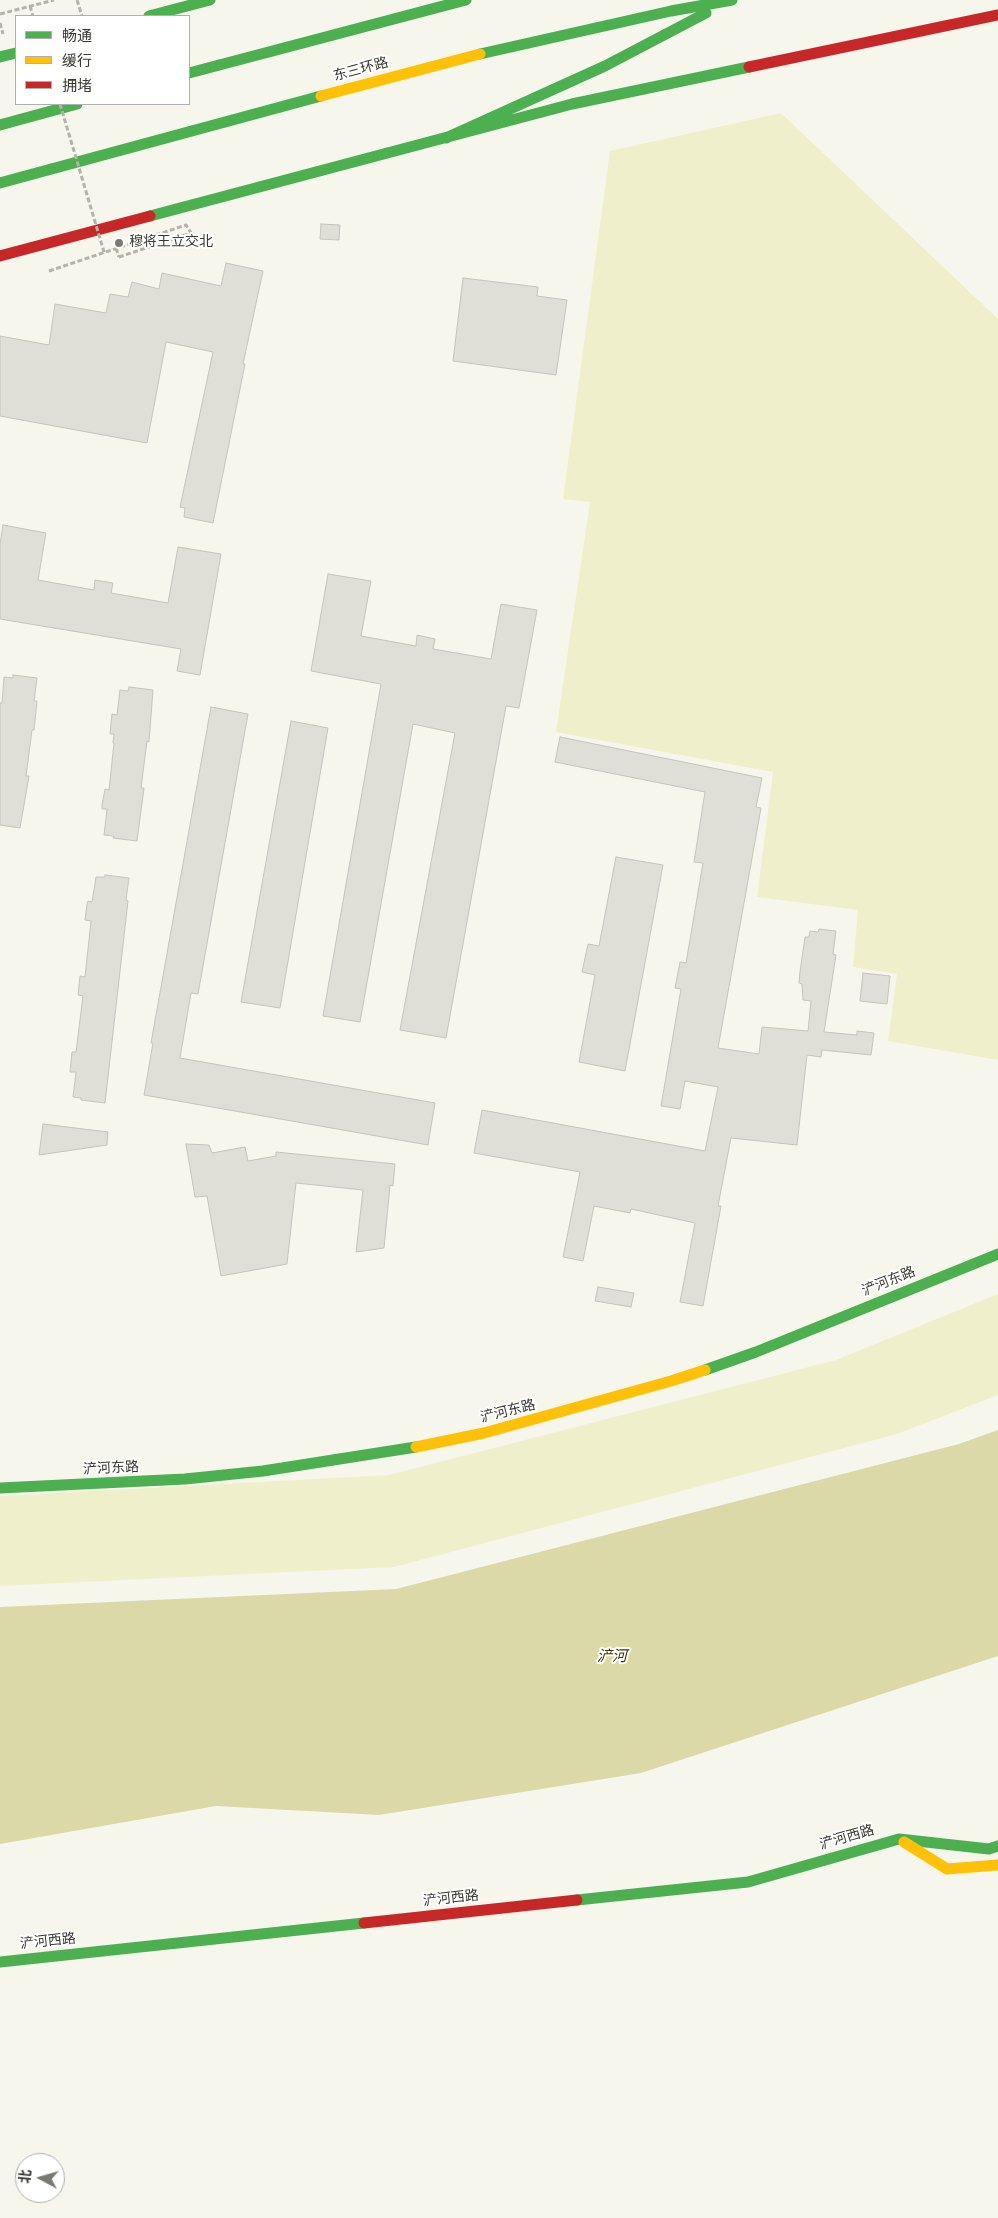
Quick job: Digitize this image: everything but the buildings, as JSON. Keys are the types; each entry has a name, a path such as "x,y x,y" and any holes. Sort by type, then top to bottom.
{"main road":[{"path":"153,15 210,0"},
{"path":"190,74 466,0"},
{"path":"446,138 604,66 730,0"},
{"name":"东三环路","path":"0,183 470,56 671,11 730,0"},
{"path":"0,256 572,104 998,15"},
{"path":"0,58 15,53"},
{"path":"0,124 73,105"},
{"name":"浐河东路","path":"0,1488 108,1484 263,1471 388,1454 484,1433 671,1381 748,1355 998,1254"},
{"path":"899,1839 947,1869 998,1865"},
{"name":"浐河西路","path":"0,1962 748,1882 899,1839 989,1849 998,1846"}],"path":[{"path":"0,14 54,0"},
{"path":"77,0 82,15"},
{"path":"30,6 33,15"},
{"path":"60,105 104,252"},
{"path":"49,271 186,225 191,233 119,256"}],"shaded area":[{"path":"781,113 998,319 998,1060 888,1041 897,974 853,967 858,910 757,897 773,772 556,732 590,502 563,499 610,151"},
{"path":"998,1294 998,1395 897,1434 394,1567 0,1586 0,1496 389,1475 836,1360"}],"water":[{"name":"浐河","path":"998,1430 998,1656 641,1773 379,1815 216,1806 0,1844 0,1607 396,1589 959,1444"}],"traffic: fast":[{"path":"153,15 210,0"},
{"path":"190,73 466,0"},
{"path":"480,54 671,11 732,0"},
{"path":"446,138 605,66 706,13"},
{"path":"0,57 15,53"},
{"path":"150,216 572,104 749,67"},
{"path":"0,183 321,96"},
{"path":"0,125 73,105"},
{"path":"705,1370 756,1352 998,1254"},
{"path":"0,1488 185,1479 263,1471 416,1447"},
{"path":"577,1900 748,1882 899,1839 989,1849 998,1846"},
{"path":"0,1962 364,1923"}],"traffic: slow":[{"path":"321,96 480,54"},
{"path":"416,1447 484,1433 705,1370"},
{"path":"904,1842 947,1869 998,1865"}],"traffic: jam":[{"path":"749,67 998,15"},
{"path":"0,256 150,216"},
{"path":"364,1923 577,1900"}],"place":[{"name":"穆将王立交北","path":"119,243"}]}
